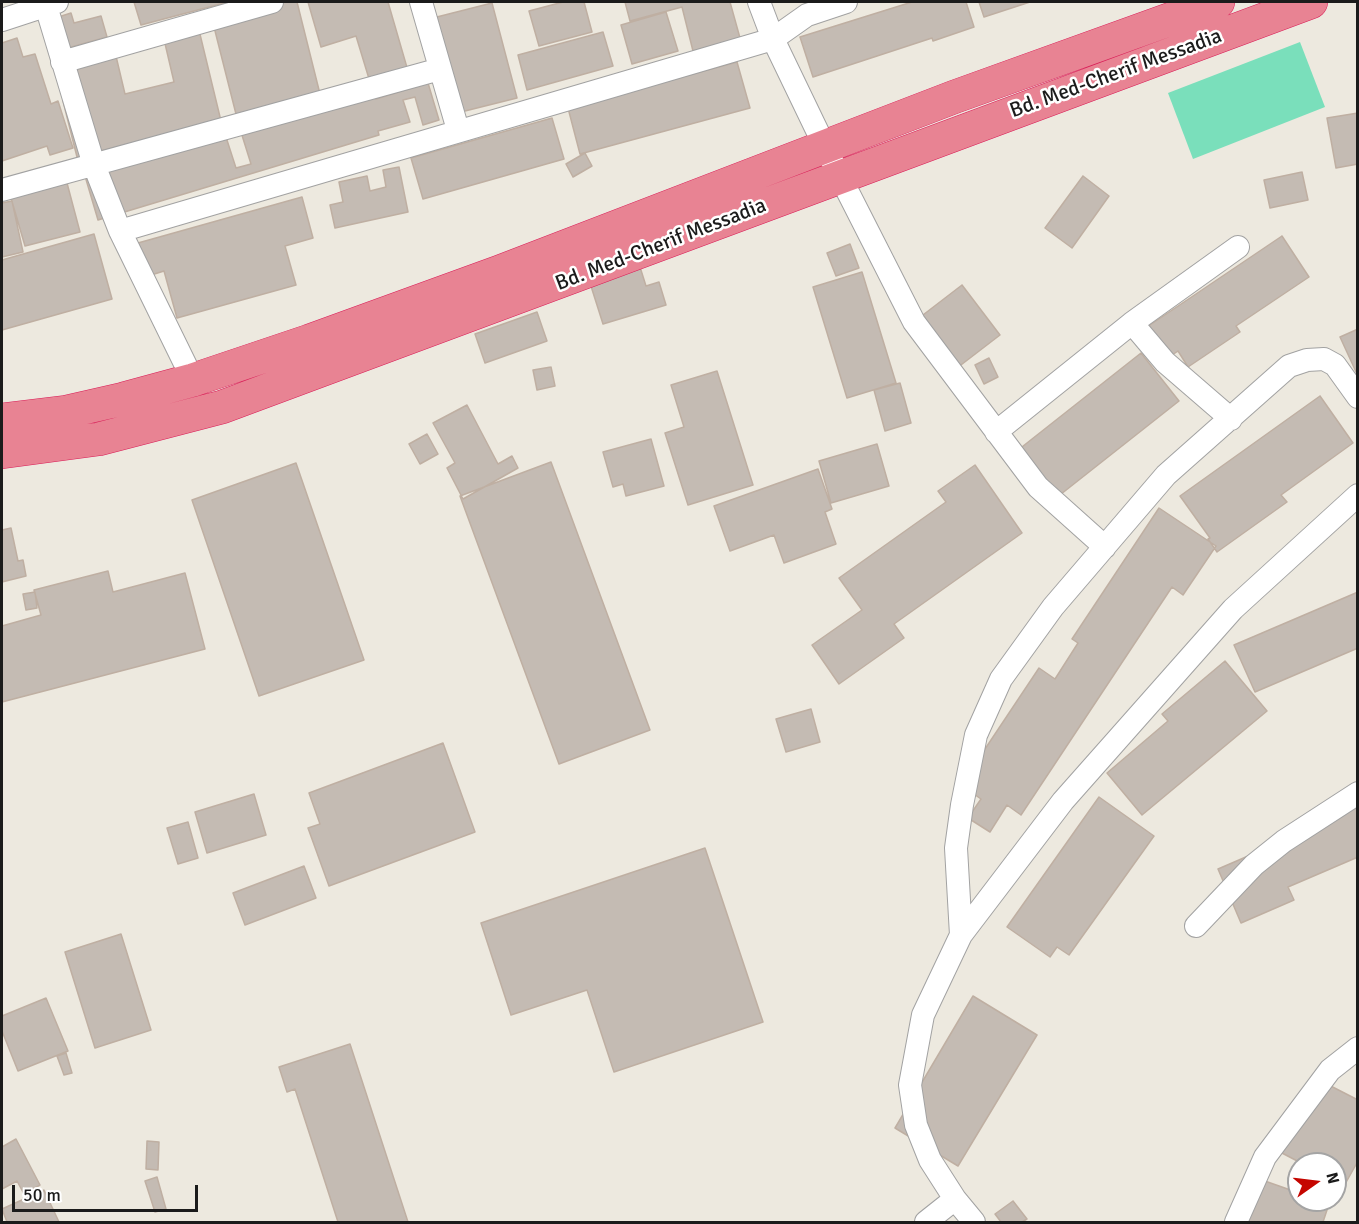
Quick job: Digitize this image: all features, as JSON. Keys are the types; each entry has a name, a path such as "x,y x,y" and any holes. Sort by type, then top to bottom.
{"highway":[{"name":"Bd. Med-Cherif Messadia","path":"2,420 66,412 193,380 499,272 954,97 1218,2"},
{"name":"Bd. Med-Cherif Messadia","path":"2,452 99,439 222,407 1311,2"}],"street":[{"path":"62,62 272,2"},
{"path":"759,2 773,39 825,147 914,322 1038,487 1105,547"},
{"path":"120,231 773,39 807,15 846,2"},
{"path":"427,3 440,69 458,130"},
{"path":"2,20 51,4 62,62 94,165 120,231 193,380"},
{"path":"2,190 440,69"},
{"path":"996,432 1132,323 1238,247"},
{"path":"1132,323 1165,362 1231,419"},
{"path":"961,935 956,848 976,735 1001,679 1053,608 1166,475 1289,366 1307,360 1324,359 1335,365 1358,397"},
{"path":"974,1222 955,1199 930,1160 916,1125 910,1085 923,1015 961,935 1063,801 1233,609 1358,495"},
{"path":"1196,926 1254,865 1284,841 1358,793"},
{"path":"1236,1222 1265,1157 1330,1070 1358,1048"},
{"path":"926,1222 955,1199"}],"green space":[{"path":"1300,42 1325,107 1193,159 1168,93"}],"building":[{"path":"134,2 228,2 141,25"},
{"path":"281,2 297,2 321,98 237,118 212,19"},
{"path":"308,2 388,2 408,71 370,82 356,36 321,47"},
{"path":"563,2 584,2 592,32 539,46 529,11"},
{"path":"625,2 730,2 740,38 693,51 682,7 630,21"},
{"path":"912,2 966,2 974,27 933,41 932,38 813,77 800,37"},
{"path":"979,2 1030,2 984,17"},
{"path":"492,3 517,98 449,115 425,20"},
{"path":"666,12 678,51 632,64 621,25"},
{"path":"71,13 74,23 101,16 107,37 61,50 52,19"},
{"path":"198,26 221,121 77,157 63,101 62,65 115,52 125,94 174,82 163,35"},
{"path":"603,32 613,66 527,90 518,55"},
{"path":"17,38 23,57 35,54 51,104 58,101 73,148 50,155 47,146 2,161 2,43"},
{"path":"737,62 750,108 580,154 568,108"},
{"path":"428,83 439,120 423,125 415,97 403,100 410,122 378,131 379,135 98,220 85,176 225,134 236,168 251,164 241,132 375,94 376,99"},
{"path":"1358,113 1358,164 1336,168 1327,118"},
{"path":"552,118 564,159 423,199 411,158"},
{"path":"585,153 592,166 573,177 566,164"},
{"path":"399,167 408,212 335,228 330,205 343,202 339,182 367,176 370,191 386,187 383,170"},
{"path":"1302,172 1308,200 1270,208 1264,180"},
{"path":"1083,176 1109,196 1072,248 1045,228"},
{"path":"67,183 80,232 25,246 11,198"},
{"path":"302,197 313,238 285,246 296,285 177,318 164,271 148,276 138,243"},
{"path":"12,201 23,252 2,257 2,203"},
{"path":"94,234 112,299 2,330 2,260"},
{"path":"1282,236 1309,277 1236,326 1240,332 1188,367 1178,351 1165,360 1144,329"},
{"path":"850,244 859,268 836,276 827,253"},
{"path":"640,267 646,286 659,282 666,305 603,324 590,283"},
{"path":"862,272 896,383 847,398 813,287"},
{"path":"962,285 1000,335 957,368 919,318"},
{"path":"537,312 547,341 485,363 475,334"},
{"path":"1358,329 1358,374 1357,374 1340,337"},
{"path":"1141,353 1179,401 1051,502 1013,454"},
{"path":"989,358 998,377 984,384 975,365"},
{"path":"551,367 555,386 537,390 533,370"},
{"path":"717,371 753,485 688,505 665,433 684,427 671,385"},
{"path":"900,383 911,423 885,431 874,390"},
{"path":"1320,396 1353,443 1281,495 1287,502 1217,552 1208,539 1210,538 1180,496"},
{"path":"467,405 498,464 512,456 518,468 463,499 447,468 455,463 433,423"},
{"path":"427,434 438,454 420,464 409,444"},
{"path":"651,439 664,486 626,496 623,484 613,487 603,452"},
{"path":"877,444 889,486 831,503 819,461"},
{"path":"551,462 650,730 559,764 460,496"},
{"path":"296,463 364,660 259,696 192,500"},
{"path":"975,465 1022,533 894,624 904,638 839,684 812,645 862,610 839,578 946,502 938,491"},
{"path":"818,469 832,509 825,512 836,544 784,563 774,535 730,551 714,506"},
{"path":"1159,508 1216,546 1183,595 1172,587 1021,815 1007,805 990,832 968,818 981,799 961,785 1039,668 1055,679 1078,643 1072,639"},
{"path":"11,528 18,561 23,560 26,576 2,582 2,530"},
{"path":"108,571 113,592 185,573 205,649 2,702 2,626 41,615 34,590"},
{"path":"35,592 37,608 26,610 23,594"},
{"path":"1358,592 1358,648 1255,692 1234,645"},
{"path":"1225,661 1267,711 1142,815 1107,773 1168,721 1162,714"},
{"path":"811,709 820,742 786,752 776,719"},
{"path":"443,743 475,832 329,886 308,828 320,824 309,793"},
{"path":"254,794 266,835 207,853 195,812"},
{"path":"1099,797 1154,836 1069,955 1057,947 1050,957 1007,927"},
{"path":"1358,801 1358,857 1288,887 1294,900 1241,923 1218,869 1276,844"},
{"path":"188,822 198,858 178,864 167,828"},
{"path":"705,848 763,1022 614,1072 587,990 511,1015 481,923"},
{"path":"304,866 316,898 245,925 233,893"},
{"path":"121,934 151,1030 95,1048 65,952"},
{"path":"973,996 1037,1035 958,1166 895,1128"},
{"path":"46,998 68,1051 18,1071 2,1031 2,1016"},
{"path":"350,1044 408,1222 338,1222 295,1089 287,1092 279,1067"},
{"path":"66,1053 72,1073 64,1075 57,1056"},
{"path":"1319,1080 1358,1100 1358,1161 1347,1181 1347,1152 1287,1152 1287,1156 1280,1152"},
{"path":"16,1139 40,1185 24,1194 17,1181 2,1189 2,1147"},
{"path":"147,1141 159,1142 158,1170 146,1169"},
{"path":"157,1177 166,1209 155,1212 145,1181"},
{"path":"1262,1180 1287,1189 1287,1212 1326,1212 1323,1222 1247,1222"},
{"path":"44,1190 59,1222 7,1222 2,1209"},
{"path":"1013,1201 1027,1219 1022,1222 1001,1222 995,1214"}]}
